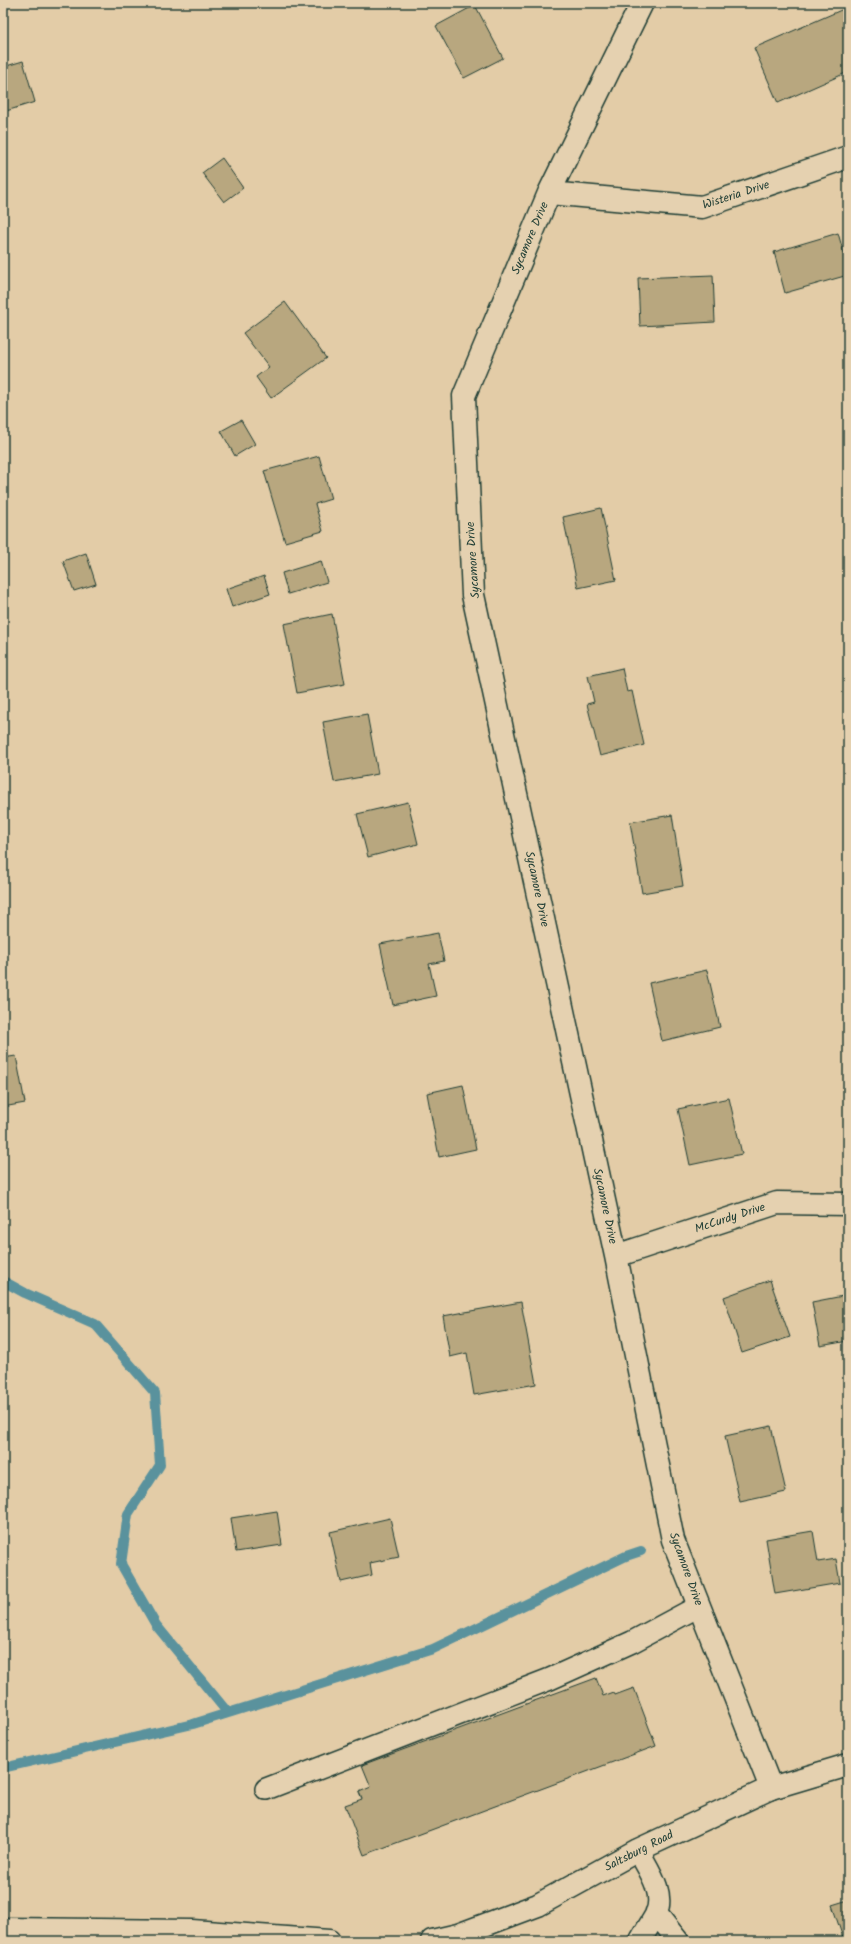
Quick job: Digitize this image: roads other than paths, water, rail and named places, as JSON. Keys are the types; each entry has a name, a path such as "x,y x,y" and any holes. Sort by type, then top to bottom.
{"street":[{"name":"Sycamore Drive","path":"642,3 549,193 464,396 473,595 616,1256 673,1540 771,1788"},
{"name":"Wisteria Drive","path":"549,193 702,207 848,157"},
{"name":"McCurdy Drive","path":"616,1256 777,1202 848,1204"},
{"name":"Saltsburg Road","path":"432,1941 458,1934 538,1905 638,1850 771,1788 848,1764"},
{"path":"3,1929 329,1941"}],"lane":[{"path":"266,1789 550,1679 632,1642 699,1606"},
{"path":"638,1850 658,1892 656,1913 640,1941"},
{"path":"656,1913 678,1941"}],"waterway":[{"path":"3,1281 25,1293 95,1324 155,1393 160,1465 128,1514 121,1564 156,1625 228,1713"},
{"path":"3,1768 193,1724 433,1649 626,1556 641,1551"}]}
